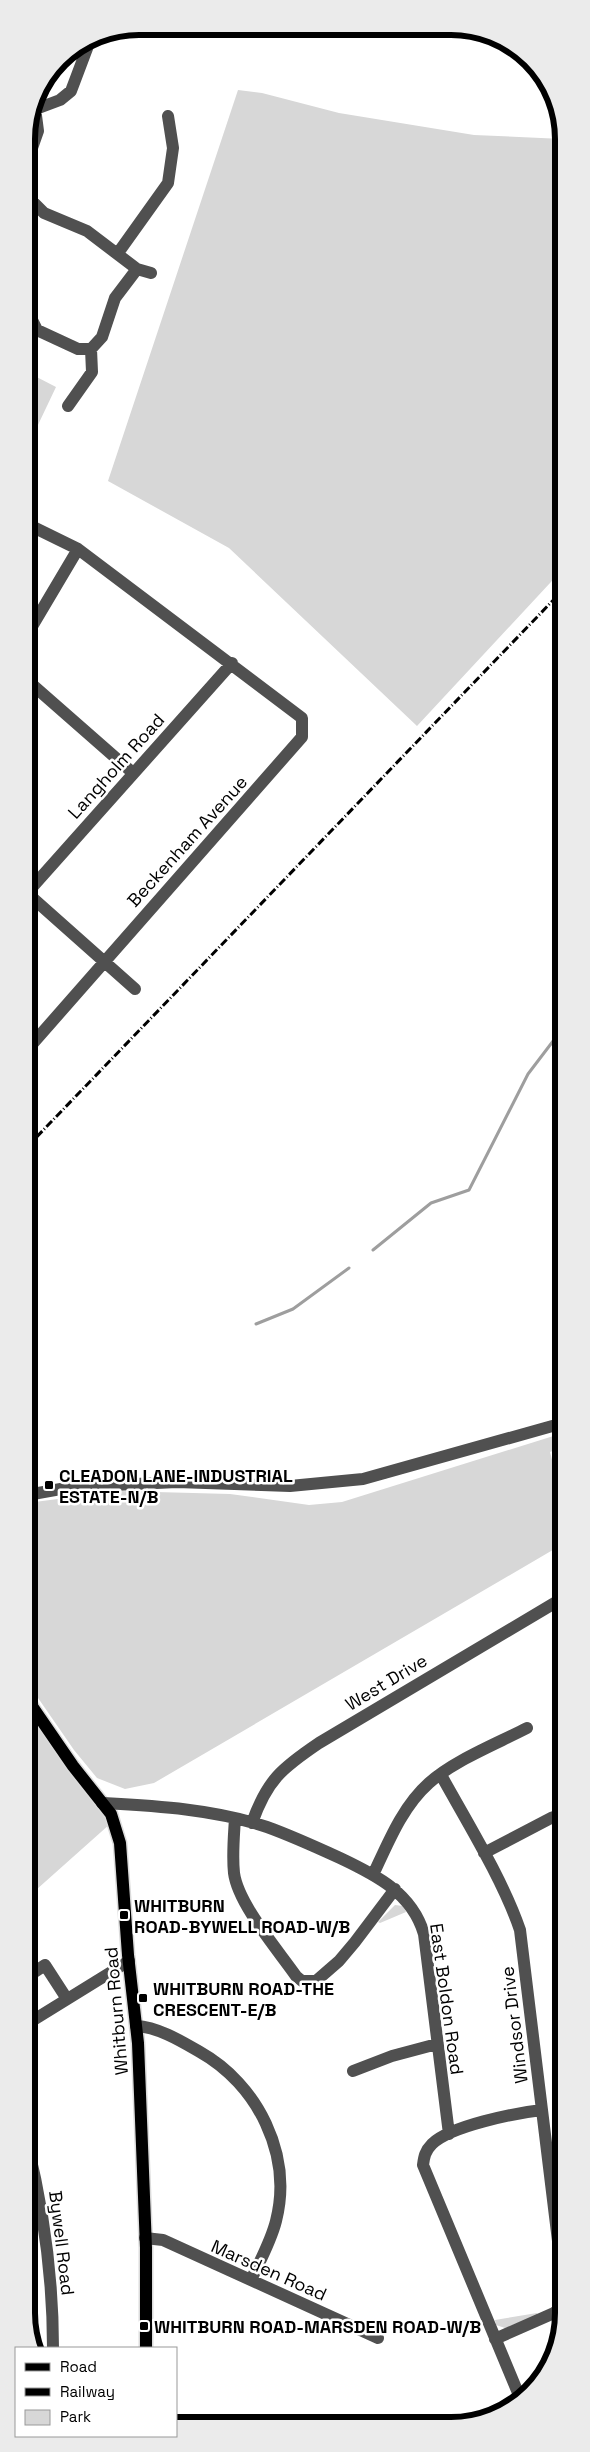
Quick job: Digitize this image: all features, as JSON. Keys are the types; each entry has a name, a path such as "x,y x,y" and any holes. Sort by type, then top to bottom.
{"main road":[{"name":"Whitburn Road","path":"35,1711 73,1766 111,1814 120,1843 136,2026 145,2238 146,2347"}],"street":[{"path":"42,103 60,100 71,91 87,49"},
{"path":"118,253 168,183 173,148 168,116"},
{"path":"35,140 38,131 37,121"},
{"path":"35,204 44,213 87,231 137,269 151,273"},
{"path":"68,406 92,372 91,349 102,337 116,298 137,269"},
{"path":"35,326 37,330 78,349 91,349"},
{"path":"35,528 78,549 232,663"},
{"path":"35,622 78,549"},
{"name":"Langholm Road","path":"35,884 232,663"},
{"name":"Beckenham Avenue","path":"35,1041 302,737 302,718 232,663"},
{"path":"35,687 133,773"},
{"path":"35,900 135,989"},
{"path":"35,1494 72,1487 177,1482 290,1486 363,1479 555,1425"},
{"name":"West Drive","path":"252,1823 266,1790 284,1768 297,1757 555,1603"},
{"path":"373,1875 397,1825 429,1783 526,1728"},
{"name":"Windsor Drive","path":"441,1775 484,1853 516,1916 520,1930 542,2110 555,2193"},
{"name":"East Boldon Road","path":"102,1803 182,1808 235,1818 299,1839 373,1875 395,1889 409,1904 420,1921 424,1934 449,2134"},
{"path":"484,1853 555,1817"},
{"path":"235,1818 233,1855 238,1888 245,1902 296,1976 302,1981 316,1981 339,1961 395,1889"},
{"path":"35,2019 129,1961"},
{"path":"35,1972 45,1965 67,1999"},
{"path":"136,2026 154,2029 213,2059 248,2091 268,2130 278,2165 277,2220 251,2280"},
{"path":"354,2071 392,2056 437,2044"},
{"path":"518,2393 423,2165 425,2154 432,2143 449,2134 502,2116 542,2110"},
{"name":"Bywell Road","path":"35,2175 50,2265 53,2347"},
{"name":"Marsden Road","path":"145,2238 163,2240 378,2338"},
{"path":"495,2339 555,2312"}],"green space":[{"path":"238,90 262,93 339,113 474,135 555,139 555,578 417,726 229,548 108,481"},
{"path":"35,376 56,387 35,431"},
{"path":"555,1435 555,1450 550,1452 555,1471 555,1549 154,1783 125,1789 97,1778 74,1750 35,1694 35,1502 119,1491 230,1494 309,1505 342,1502"},
{"path":"35,1723 110,1824 35,1891"},
{"path":"395,1905 403,1906 406,1912 380,1923 378,1922"},
{"path":"537,2313 538,2315 505,2328 496,2325 495,2320"}],"waterway":[{"path":"373,1250 431,1203 469,1190 528,1074 555,1039"},
{"path":"256,1324 293,1309 349,1268"}],"railway":[{"path":"35,1139 555,598"}],"place":[{"name":"CLEADON LANE-INDUSTRIAL ESTATE-N/B","path":"49,1485"},
{"name":"WHITBURN ROAD-BYWELL ROAD-W/B","path":"124,1915"},
{"name":"WHITBURN ROAD-THE CRESCENT-E/B","path":"143,1998"},
{"name":"WHITBURN ROAD-MARSDEN ROAD-W/B","path":"144,2326"}]}
